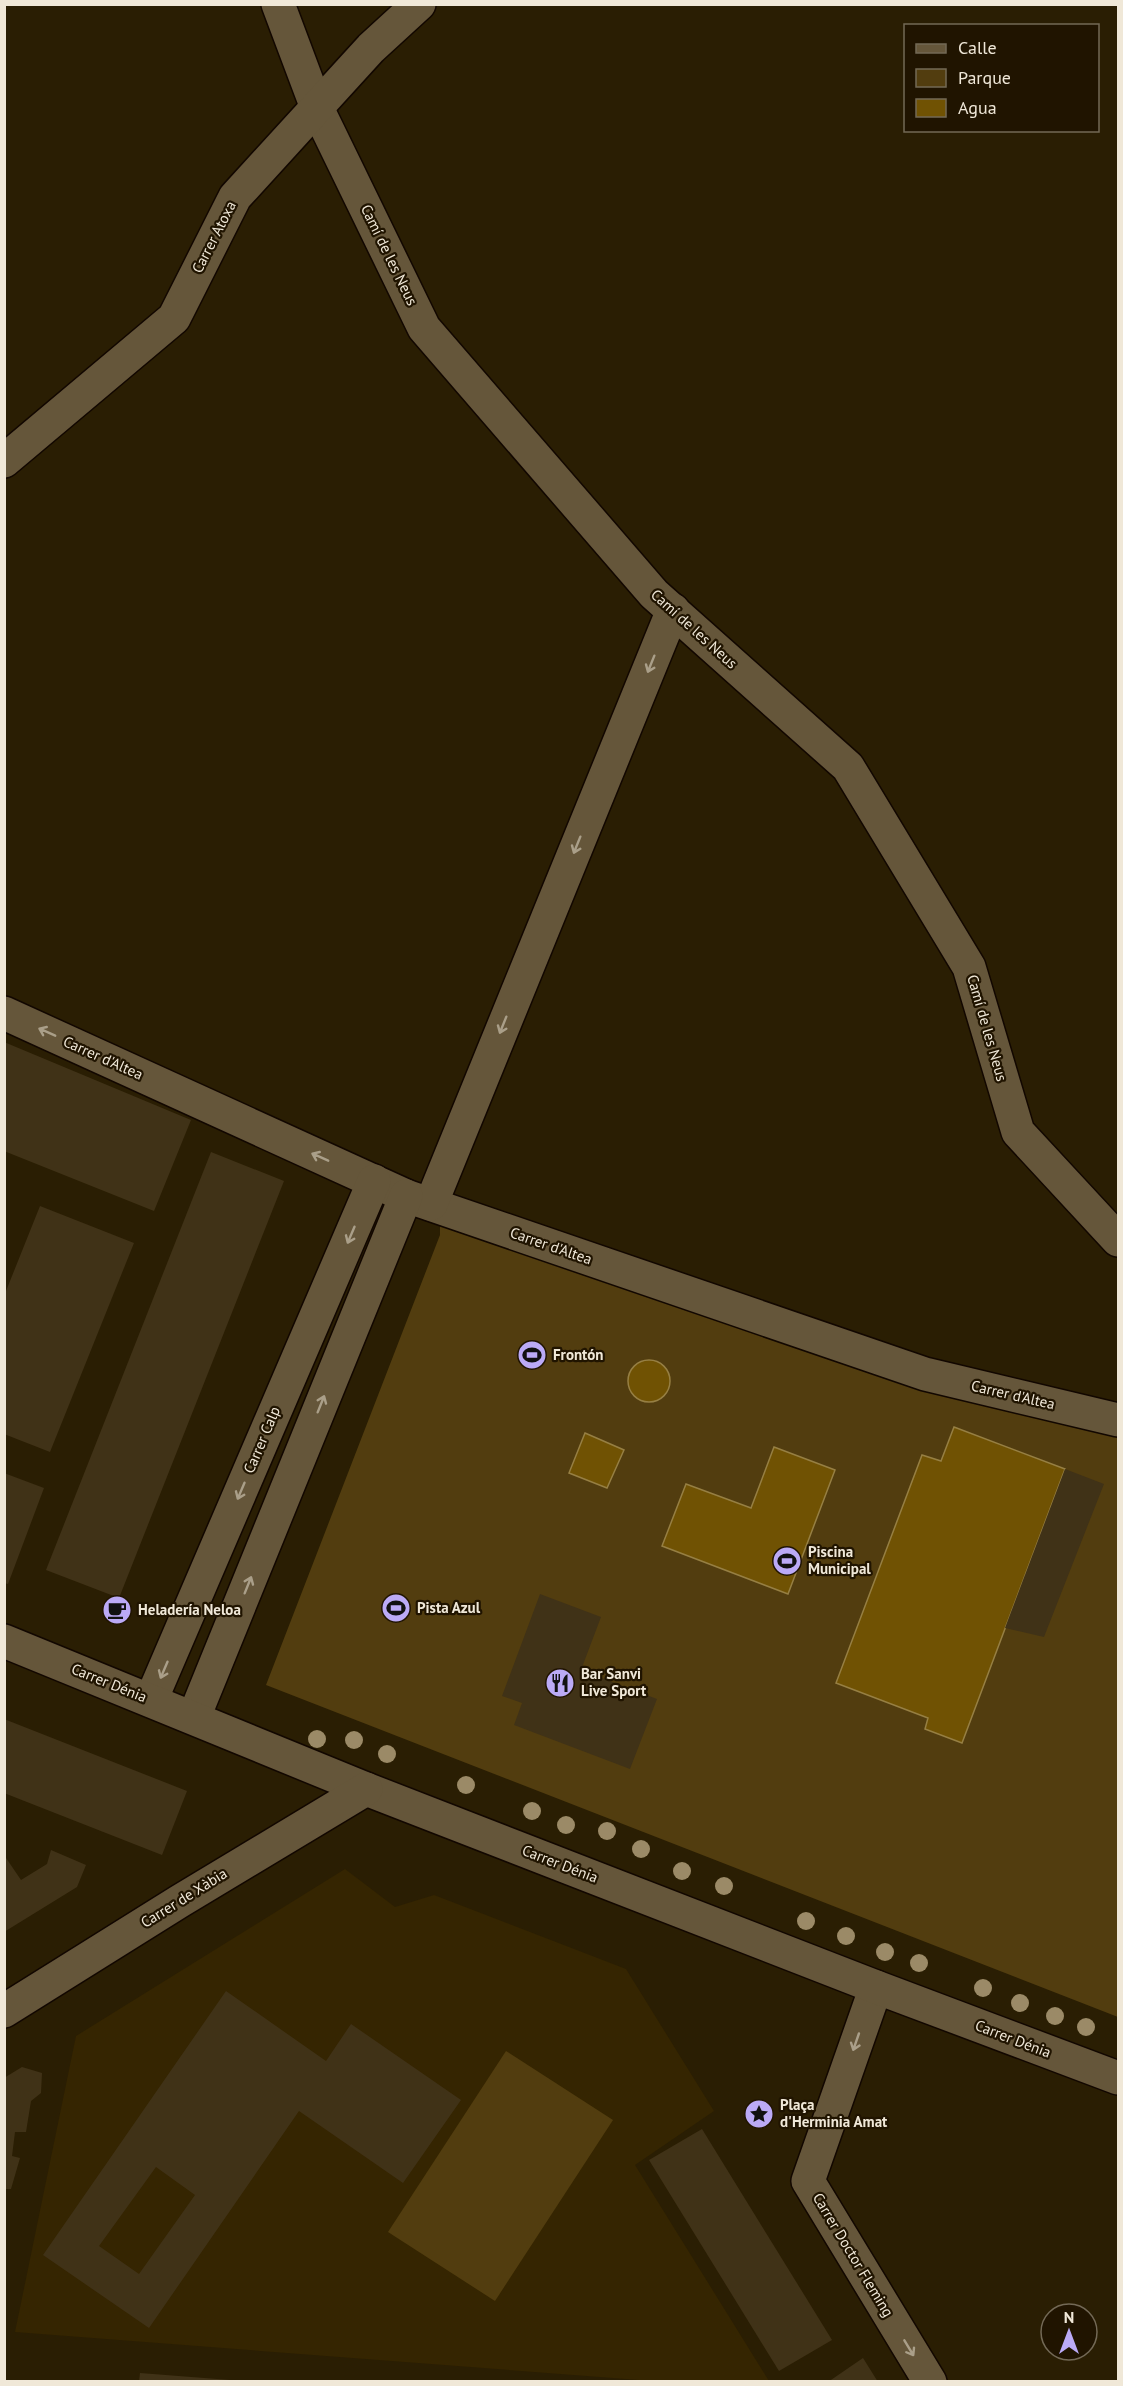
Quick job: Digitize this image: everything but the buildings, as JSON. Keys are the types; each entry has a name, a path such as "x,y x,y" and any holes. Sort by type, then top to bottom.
{"street":[{"name":"Camí de les Neus","path":"278,4 317,108 424,328 654,594 848,767 969,968 1018,1132 1119,1240"},
{"name":"Carrer Atoxa","path":"4,461 174,318 234,197 371,48 420,4"},
{"path":"194,1717 673,610"},
{"name":"Carrer d'Altea","path":"4,1013 418,1200 925,1374 1119,1420"},
{"name":"Carrer Calp","path":"151,1700 374,1181"},
{"name":"Carrer Dénia","path":"4,1641 366,1789 876,1987 1119,2078"},
{"name":"Carrer de Xàbia","path":"4,2011 366,1789"},
{"name":"Carrer Doctor Fleming","path":"876,1987 808,2181 930,2382"}],"shaded area":[{"path":"345,1869 395,1907 434,1895 626,1969 714,2111 635,2165 769,2381 652,2381 15,2332 76,2036"}],"green space":[{"name":"Piscina Municipal","path":"440,1223 1118,1420 1118,2017 266,1685 440,1235"},
{"path":"506,2051 613,2120 495,2301 388,2232"}],"water":[{"path":"649,1360 657,1361 664,1366 669,1373 669,1389 664,1396 657,1401 649,1402 641,1401 634,1396 629,1389 628,1381 629,1373 634,1366 641,1361"},
{"path":"954,1427 1065,1469 962,1743 925,1729 928,1718 836,1683 922,1455 941,1461"},
{"path":"585,1433 624,1450 607,1488 569,1473"},
{"path":"774,1447 835,1470 788,1594 662,1546 686,1484 751,1508"}],"place":[{"name":"Frontón","path":"532,1355"},
{"name":"Piscina Municipal","path":"787,1561"},
{"name":"Pista Azul","path":"396,1608"},
{"name":"Heladería Neloa","path":"117,1610"},
{"name":"Bar Sanvi Live Sport","path":"560,1683"},
{"name":"Plaça d'Herminia Amat","path":"759,2114"}]}
